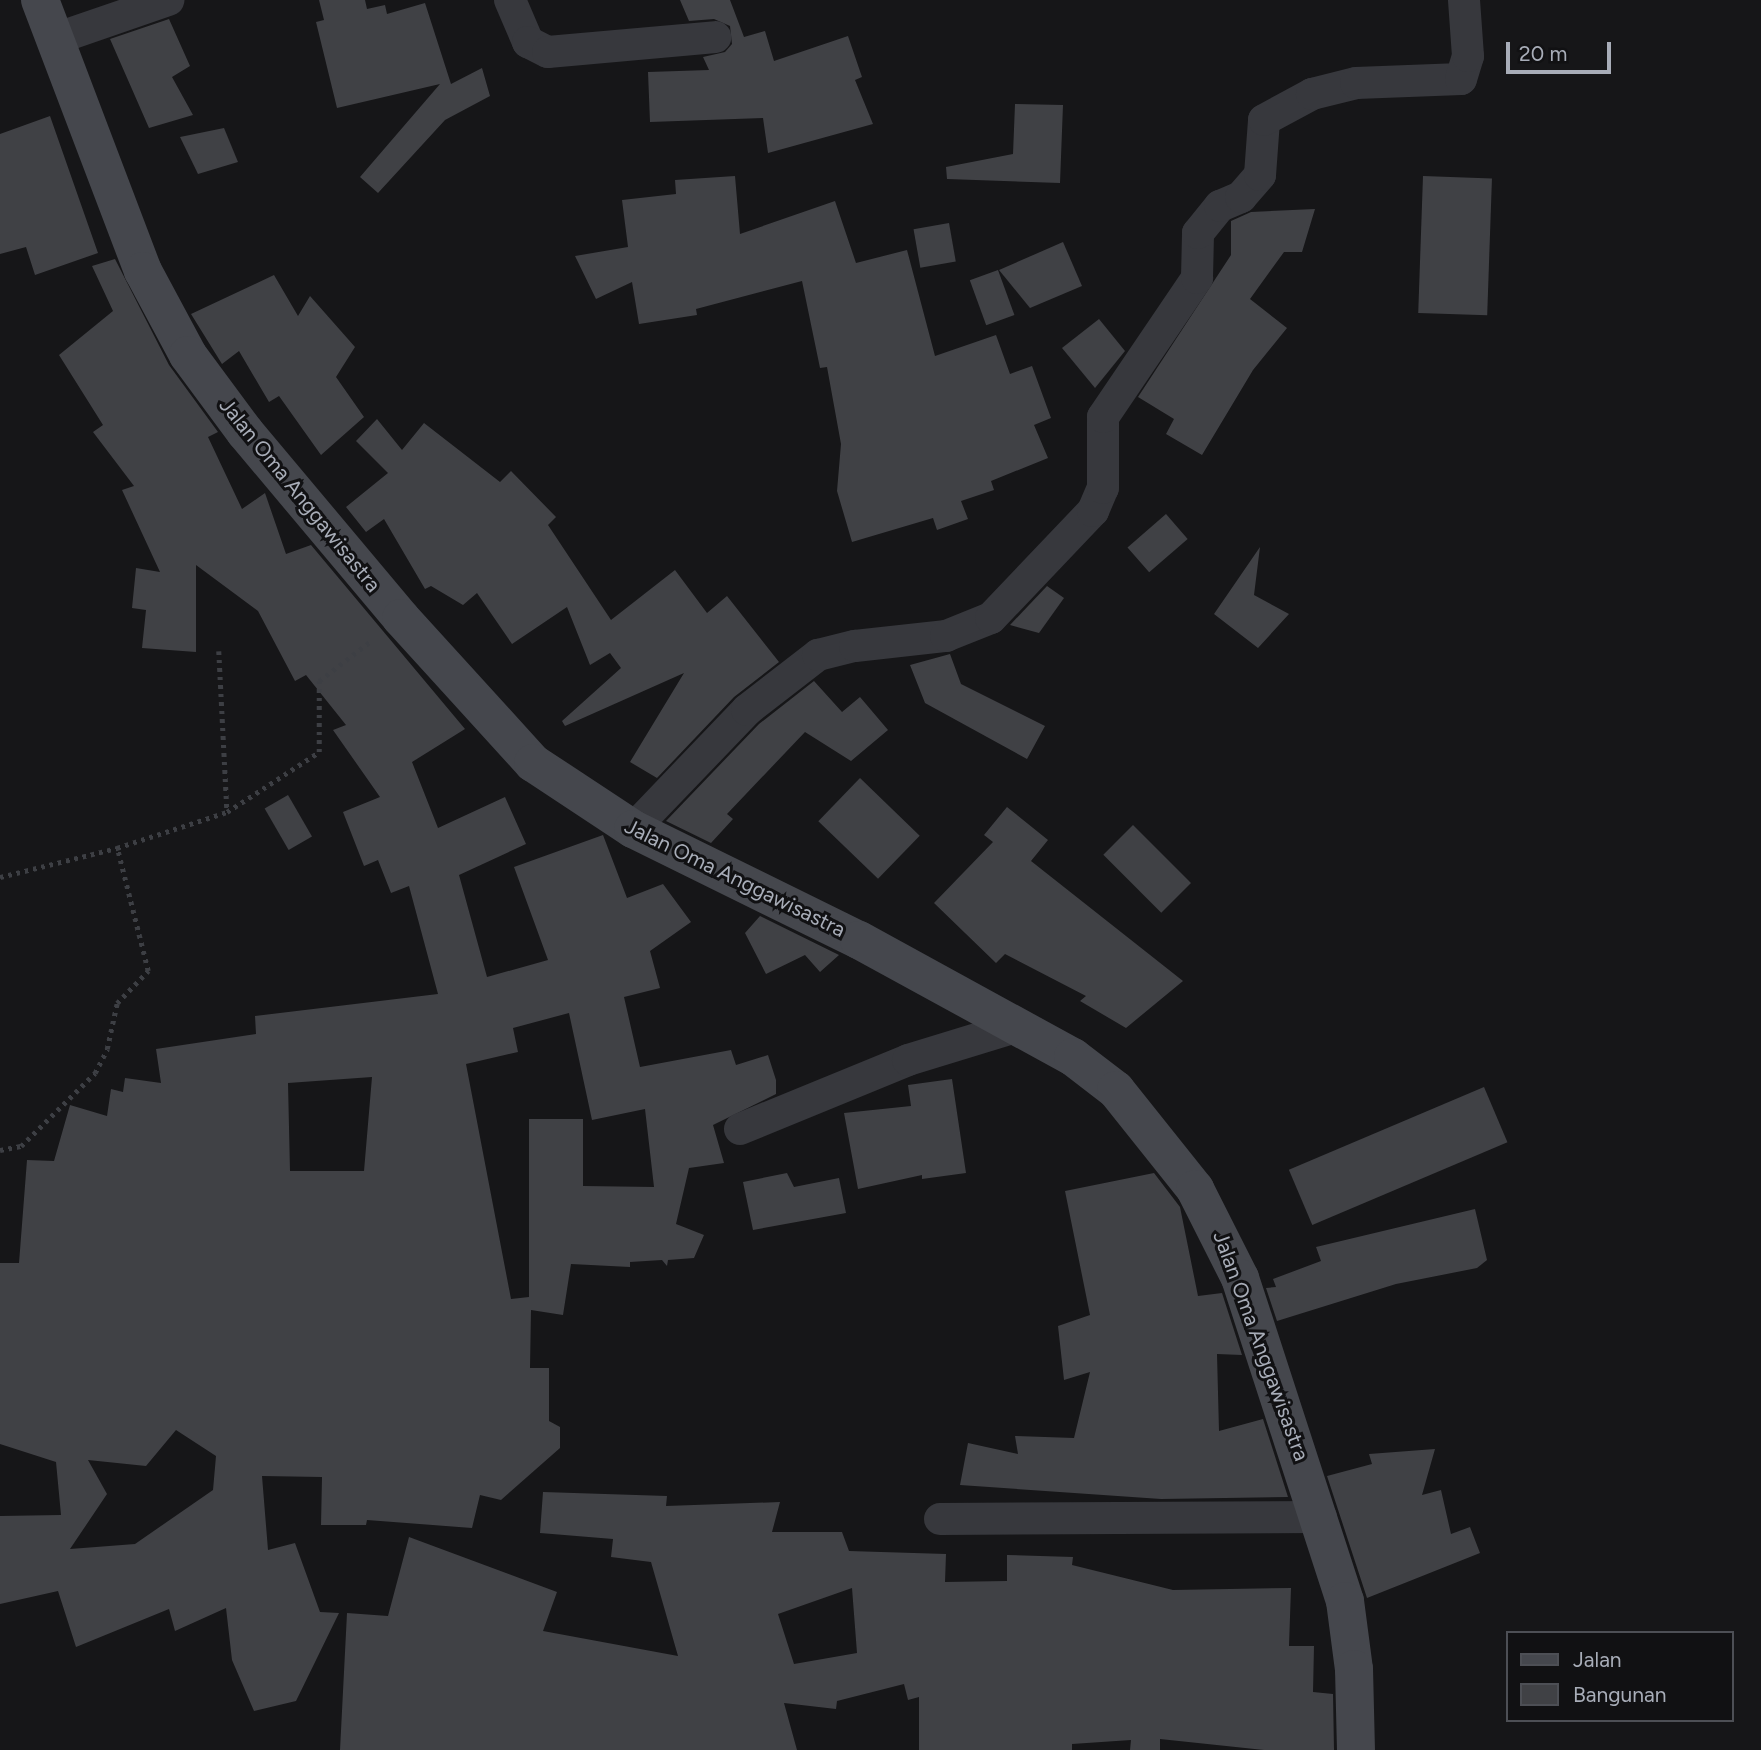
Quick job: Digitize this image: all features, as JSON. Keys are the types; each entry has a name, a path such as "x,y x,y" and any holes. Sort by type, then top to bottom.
{"main road":[{"name":"Jalan Oma Anggawisastra","path":"40,0 143,271 188,355 245,432 401,618 533,763 633,829 859,940 1073,1057 1116,1090 1211,1215 1240,1278 1321,1517 1345,1601 1354,1669 1356,1750"}],"street":[{"path":"55,39 168,0"},
{"path":"510,0 528,42 548,52 715,37"},
{"path":"633,829 747,710 818,655 855,646 946,636 991,618 1093,512 1103,488 1103,417 1197,278 1198,233 1220,206 1241,197 1260,175 1264,120 1312,94 1356,83 1461,79 1468,56 1464,0"},
{"path":"740,1129 908,1060 1019,1026"},
{"path":"940,1519 1321,1517"}],"path":[{"path":"0,877 117,848 227,812 318,752 322,677 401,618"},
{"path":"219,651 227,812"},
{"path":"0,1150 21,1146 95,1073 107,1049 117,1003 148,971 117,848"}],"building":[{"path":"319,0 365,0 367,9 385,5 387,14 425,3 451,84 482,68 490,96 445,120 378,193 360,177 440,84 337,108 316,22 324,20"},
{"path":"680,0 730,0 744,37 765,31 774,61 848,36 862,77 855,80 873,124 768,153 763,118 650,122 648,72 709,70 703,57 725,52 732,44 730,26 714,19 689,21"},
{"path":"169,19 190,66 172,77 193,115 149,128 110,39"},
{"path":"1015,104 1063,105 1060,183 947,179 946,167 1013,154"},
{"path":"50,116 98,253 35,275 26,247 0,254 0,134"},
{"path":"224,128 238,162 198,174 180,137"},
{"path":"735,176 740,234 835,201 856,263 907,250 935,356 996,335 1010,374 1032,366 1051,418 1034,425 1048,458 991,481 994,490 961,501 968,519 937,530 933,518 852,542 837,491 841,444 827,367 820,368 802,281 696,309 697,315 639,324 632,282 596,299 575,256 628,247 622,200 676,194 675,180"},
{"path":"1423,176 1492,178 1487,315 1418,313"},
{"path":"1315,209 1302,252 1284,252 1250,299 1287,328 1253,370 1202,455 1166,434 1174,419 1138,397 1231,255 1231,221 1251,212"},
{"path":"949,223 956,261 920,268 914,229"},
{"path":"1063,242 1082,286 1030,308 999,270"},
{"path":"115,259 169,365 218,432 208,437 242,509 265,493 286,554 311,545 465,729 412,762 438,828 505,797 526,844 459,875 487,977 548,960 514,867 603,835 627,898 663,884 691,922 650,951 660,988 624,997 640,1067 731,1050 736,1065 768,1055 776,1080 776,1094 713,1125 724,1163 689,1168 676,1224 704,1235 694,1258 668,1260 667,1266 662,1260 630,1262 630,1267 571,1264 563,1315 531,1310 530,1368 549,1368 549,1421 560,1427 560,1448 501,1500 480,1495 472,1528 367,1520 366,1525 321,1525 322,1477 262,1476 268,1550 295,1543 320,1612 339,1613 296,1701 254,1711 232,1660 226,1608 175,1631 169,1609 76,1647 58,1591 0,1604 0,1516 61,1515 56,1462 0,1444 0,1263 19,1263 27,1160 54,1161 70,1105 107,1116 111,1089 123,1092 125,1078 161,1083 156,1049 256,1034 255,1016 438,994 409,886 391,893 378,860 364,866 343,812 380,797 333,730 346,725 306,675 295,681 258,611 196,565 196,652 142,648 146,610 132,608 136,568 160,572 122,490 134,486 93,432 103,425 59,355 113,311 92,266","holes":["569,1013 592,1120 645,1109 654,1187 583,1186 583,1119 529,1119 529,1297 511,1299 466,1064 518,1052 513,1028","372,1077 364,1171 290,1171 288,1083","176,1430 216,1456 213,1490 135,1544 70,1549 107,1494 88,1460 146,1466"]},
{"path":"998,270 1014,315 986,325 970,280"},
{"path":"274,275 298,316 310,296 355,347 336,377 364,417 321,455 279,396 269,402 239,351 222,364 191,314"},
{"path":"1099,319 1125,351 1095,388 1062,348"},
{"path":"377,419 402,450 424,423 500,482 511,471 556,517 548,525 611,620 675,570 707,613 727,596 779,662 734,697 657,778 630,762 684,673 565,726 562,721 621,668 610,653 590,665 567,607 512,644 477,593 463,605 431,586 425,589 384,519 366,532 346,507 388,473 356,441"},
{"path":"1166,514 1188,539 1149,572 1128,547"},
{"path":"1260,547 1254,595 1289,614 1258,648 1214,614"},
{"path":"1047,586 1064,598 1039,633 1010,625"},
{"path":"950,654 961,684 1045,726 1027,759 925,703 910,665"},
{"path":"814,681 842,712 860,697 888,730 851,761 805,732 727,814 733,819 711,843 666,821 759,724"},
{"path":"860,778 920,836 878,879 818,821"},
{"path":"288,795 312,837 289,850 265,808"},
{"path":"1007,807 1048,840 1031,861 1183,981 1126,1028 1080,1001 1086,996 1005,954 996,963 934,903 993,842 984,835"},
{"path":"1133,825 1191,883 1161,913 1103,855"},
{"path":"760,916 839,955 820,972 805,955 766,974 745,933"},
{"path":"952,1079 966,1173 922,1179 922,1175 858,1189 844,1113 911,1106 908,1085"},
{"path":"1484,1087 1507,1142 1312,1225 1289,1170"},
{"path":"787,1173 794,1187 839,1178 846,1213 753,1230 743,1182"},
{"path":"1154,1173 1180,1207 1198,1296 1222,1293 1242,1355 1217,1354 1219,1431 1263,1419 1288,1497 1161,1499 960,1485 968,1443 1018,1454 1015,1436 1074,1438 1090,1372 1064,1380 1058,1326 1090,1315 1065,1191"},
{"path":"1475,1209 1487,1260 1477,1268 1396,1284 1277,1321 1266,1288 1276,1287 1273,1279 1321,1261 1316,1247"},
{"path":"1435,1449 1422,1495 1441,1490 1451,1534 1470,1527 1480,1553 1367,1598 1327,1476 1372,1464 1369,1454"},
{"path":"543,1492 667,1496 666,1506 780,1502 772,1532 842,1532 849,1551 946,1554 945,1582 1007,1581 1007,1555 1073,1557 1072,1565 1173,1590 1291,1588 1289,1646 1314,1646 1313,1692 1333,1694 1334,1750 1264,1750 1160,1739 1160,1750 1130,1750 1131,1740 1072,1744 1072,1750 919,1750 919,1697 908,1700 904,1684 837,1701 836,1709 784,1703 797,1750 340,1750 347,1613 388,1616 409,1537 557,1592 543,1631 678,1656 651,1562 611,1557 613,1539 540,1533","holes":["852,1588 857,1653 794,1664 778,1614"]}]}
